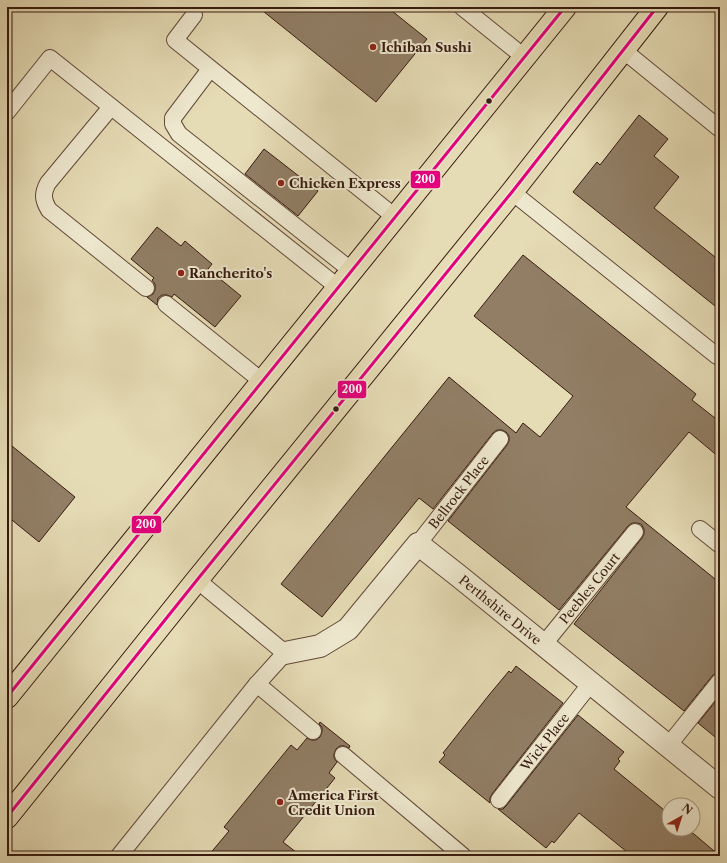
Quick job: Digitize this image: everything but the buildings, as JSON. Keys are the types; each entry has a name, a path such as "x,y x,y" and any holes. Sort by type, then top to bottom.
{"main road":[{"path":"7,697 565,7"},
{"path":"7,817 512,192 657,7"}],"street":[{"name":"Perthshire Drive","path":"418,544 544,644 720,788"},
{"path":"285,653 320,646 348,629 418,544"}],"lane":[{"path":"466,9 524,57"},
{"path":"194,15 175,40 395,217"},
{"path":"624,50 720,129"},
{"path":"7,112 50,58 338,288"},
{"path":"210,69 174,118 173,124 178,134 352,271"},
{"path":"111,107 48,183 43,191 44,202 49,210 146,288"},
{"path":"512,192 717,356"},
{"path":"166,304 263,382"},
{"name":"Bellrock Place","path":"418,544 500,439"},
{"path":"700,529 720,545"},
{"name":"Peebles Court","path":"544,644 635,532"},
{"path":"118,856 257,684 285,653 197,580"},
{"path":"668,746 720,681"},
{"name":"Wick Place","path":"499,800 591,683"},
{"path":"257,684 313,731"},
{"path":"343,755 463,856"}],"transit line":[{"name":"200","path":"7,697 565,7"},
{"name":"200","path":"7,817 512,192 657,7"}],"place":[{"name":"Ichiban Sushi","path":"373,47"},
{"name":"Chicken Express","path":"281,183"},
{"name":"Rancherito's","path":"181,273"},
{"name":"America First Credit Union","path":"280,802"}]}
